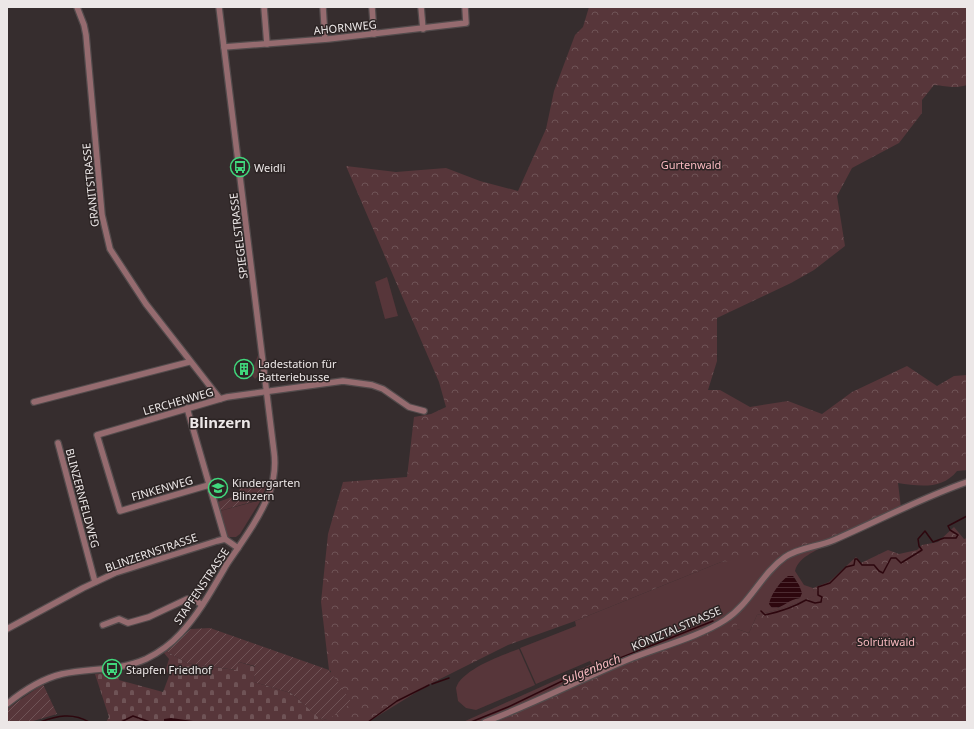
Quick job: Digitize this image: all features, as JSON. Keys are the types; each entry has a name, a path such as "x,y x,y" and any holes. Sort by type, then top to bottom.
{"street":[{"name":"GRANITSTRASSE","path":"77,7 86,35 102,216 110,249 146,304 220,399"},
{"name":"SPIEGELSTRASSE","path":"220,7 266,390"},
{"path":"264,7 267,44"},
{"path":"323,7 325,39"},
{"path":"372,7 374,34"},
{"path":"421,7 423,29"},
{"name":"AHORNWEG","path":"224,48 466,24 465,7"},
{"path":"34,402 190,362"},
{"name":"LERCHENWEG","path":"120,511 97,435 220,399 266,390 354,381 383,389 409,407 424,411"},
{"name":"STAPFENSTRASSE","path":"7,704 28,688 54,676 125,666 151,656 165,647 180,634 202,605 266,502 274,475 275,460 266,390"},
{"path":"187,408 224,539 238,548"},
{"name":"BLINZERNFELDWEG","path":"58,443 96,582"},
{"name":"KÖNIZTALSTRASSE","path":"485,722 622,662 715,626 737,611 770,571 788,556 809,546 831,541 900,508 967,482"},
{"name":"FINKENWEG","path":"120,511 209,485"},
{"name":"BLINZERNSTRASSE","path":"7,629 96,582 135,566 224,539"},
{"path":"103,625 119,619 128,623 149,616 187,599 195,600 202,605"}],"green space":[{"name":"Gurtenwald","path":"589,7 967,7 967,85 954,87 934,85 922,100 922,113 899,143 852,168 837,196 845,246 814,270 791,283 717,318 717,361 708,390 720,390 750,407 788,401 822,414 852,392 907,366 937,386 954,376 967,375 967,470 957,471 951,477 937,484 922,486 898,483 901,508 831,541 782,555 721,562 575,621 508,645 428,685 368,722 324,722 319,718 327,720 331,671 329,670 321,602 328,534 343,482 407,477 414,417 431,414 446,407 439,382 346,166 396,172 446,168 480,181 518,191 546,129 554,91 575,35 583,27"},
{"path":"387,277 398,316 385,319 375,282"},
{"path":"258,355 259,375 255,379 251,374"},
{"path":"268,483 261,499 220,511 218,502 240,494 239,487"},
{"path":"261,500 240,534 236,537 228,537 220,511"},
{"name":"Solrütiwald","path":"954,527 964,539 967,538 967,722 491,722 501,720 548,695 715,626 737,612 737,629 749,633 757,615 781,609 814,596 813,588 829,582 856,557 861,563 888,550 899,554 917,550 922,545 938,542"},
{"path":"831,541 805,557 797,566 795,571 804,585 813,588 815,596 781,609 757,615 749,633 737,629 737,613 725,620 548,695 501,720 491,722 463,722 592,664 590,661 536,684 520,648 576,626 575,621 721,562","holes":["790,576 793,576 796,580 800,598 790,600 778,608 770,601 781,582"]},
{"path":"210,628 329,670 352,703 327,720 319,718 291,693 254,682 255,666 239,662 236,670 187,663 166,651 191,629"},
{"path":"519,649 535,685 476,710 466,708 458,701 456,688 459,681 466,675 483,664"},
{"path":"166,651 187,663 235,670 239,662 256,667 254,682 291,693 324,722 106,722 109,717 95,674 120,671 119,680 163,692 169,676 166,669 169,659 164,653"},
{"path":"43,684 57,714 30,722 7,722 7,709"}],"shaded area":[{"path":"788,576 793,576 799,585 802,593 800,598 792,600 779,607 772,608 769,604 774,592"},
{"path":"171,718 194,722 164,722 164,719"}],"waterway":[{"name":"Sulgenbach","path":"761,611 765,615 786,609 806,600 815,603 821,602 822,597 818,595 818,587 830,583 846,567 854,565 855,559 857,559 862,565 874,565 883,573 891,558 896,558 901,563 922,550 919,546 918,539 925,531 933,542 944,538 956,538 958,535 950,530 948,526 967,516"},
{"name":"Sulgenbach","path":"471,722 508,707 583,671 605,664 713,621"},
{"path":"432,684 449,678"},
{"path":"368,722 397,701 429,685"},
{"name":"Sulgenbach","path":"40,722 64,716 77,717 89,722"},
{"name":"Sulgenbach","path":"121,722 133,716 150,722"},
{"name":"Sulgenbach","path":"91,722 99,722"}],"place":[{"name":"Weidli","path":"240,167"},
{"name":"Ladestation für Batteriebusse","path":"244,369"},
{"name":"Kindergarten Blinzern","path":"218,488"},
{"name":"Stapfen Friedhof","path":"112,669"}],"district":[{"name":"Blinzern","path":"220,422"}]}
